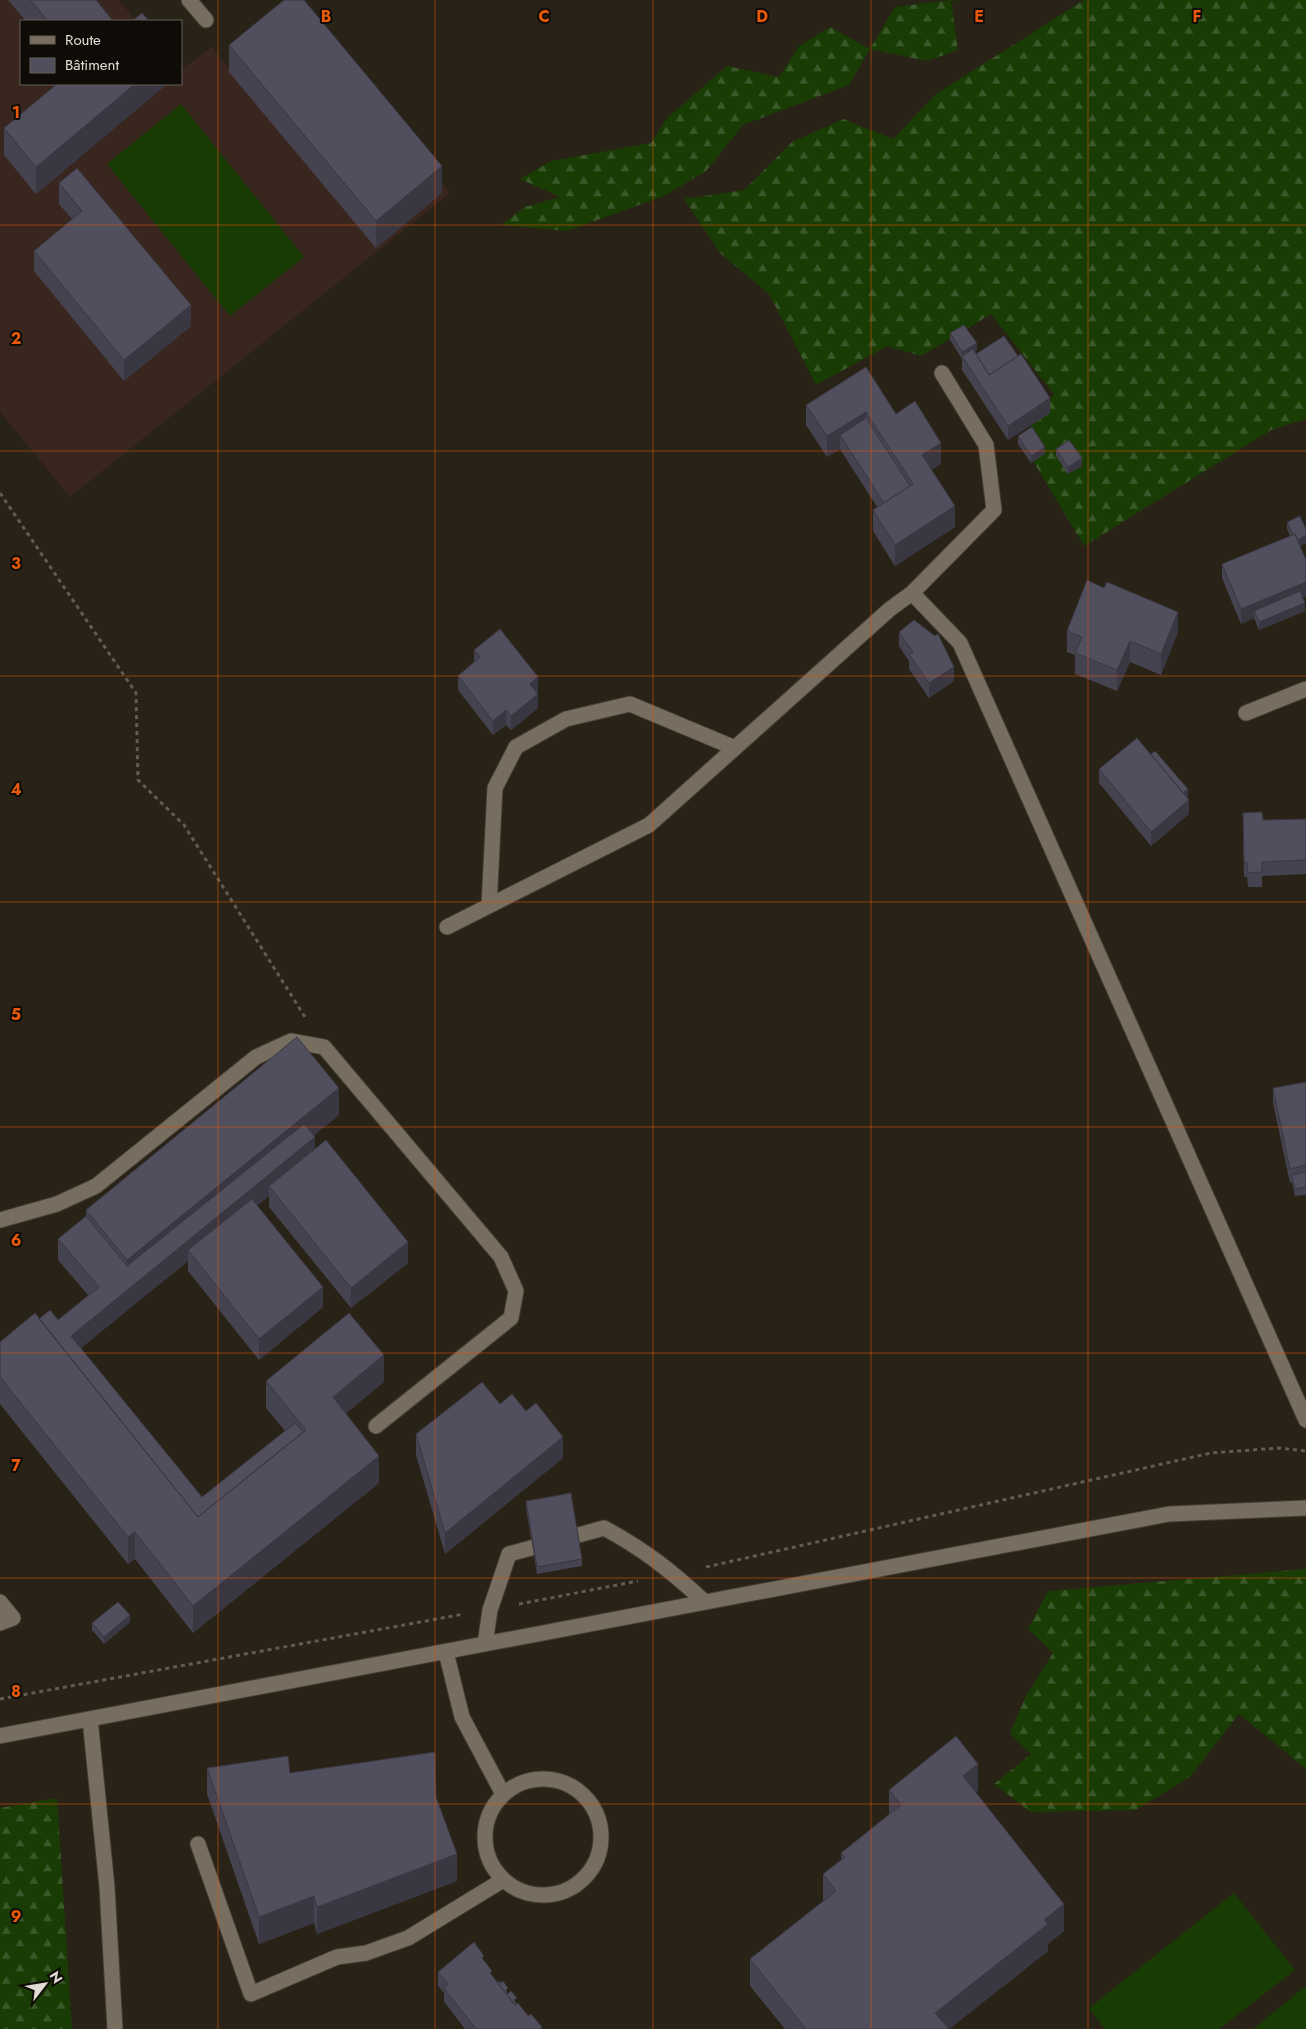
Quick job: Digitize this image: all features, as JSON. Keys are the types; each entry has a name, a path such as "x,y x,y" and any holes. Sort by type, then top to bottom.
{"street":[{"path":"189,0 206,20"},
{"path":"447,927 649,824 890,609 912,593 994,510 986,445 942,372"},
{"path":"912,593 960,643 1306,1420"},
{"path":"1246,713 1306,690"},
{"path":"489,906 495,788 516,747 566,719 630,704 735,748"},
{"path":"0,1220 57,1204 96,1186 256,1058 291,1041 324,1047 501,1257 516,1291 511,1318 376,1426"},
{"path":"0,1736 1169,1514 1306,1508"},
{"path":"485,1644 490,1610 509,1554 604,1528 641,1548 675,1574 705,1602"},
{"path":"0,1602 13,1618 0,1623"},
{"path":"446,1652 462,1716 503,1794"},
{"path":"90,1719 107,1887 115,2029"},
{"path":"539,1779 558,1781 576,1789 590,1803 599,1820 602,1839 598,1858 588,1875 574,1887 556,1895 537,1896 519,1891 503,1880 491,1865 485,1846 485,1827 491,1809 503,1794 520,1784 539,1779"},
{"path":"198,1844 251,1994 337,1956 366,1953 408,1938 503,1880"}],"path":[{"path":"0,493 136,693 138,780 184,825 324,1047"}],"shaded area":[{"path":"0,0 118,0 136,20 20,20 20,85 182,85 182,69 212,47 228,68 298,8 450,193 70,497 0,412"}],"green space":[{"path":"951,0 961,0 951,1 958,50 927,61 870,49 895,7"},
{"path":"1084,0 1306,0 1306,419 1271,430 1084,546 1033,461 1029,421 1054,394 991,314 921,356 887,346 816,385 769,294 721,254 684,199 744,190 792,142 843,119 893,139 936,94"},
{"path":"830,27 870,49 849,85 743,125 706,171 664,196 567,231 501,225 525,207 560,197 520,179 551,161 651,143 667,118 727,66 779,77 799,46"},
{"path":"181,104 304,257 230,316 107,164"},
{"path":"1306,1569 1306,1769 1239,1714 1190,1777 1136,1810 1031,1812 994,1784 1031,1754 1010,1733 1026,1696 1053,1653 1028,1629 1048,1591"},
{"path":"57,1798 72,2029 0,2029 0,1808"},
{"path":"1234,1893 1295,1970 1219,2029 1105,2029 1089,2008"},
{"path":"1306,1986 1306,2029 1253,2029"}],"building":[{"path":"30,0 96,0 112,20 47,20"},
{"path":"284,0 304,0 442,166 376,221 229,45"},
{"path":"142,13 148,20 133,20"},
{"path":"56,85 134,85 36,167 4,128"},
{"path":"77,168 191,305 124,360 34,251 82,211 59,183"},
{"path":"964,325 977,343 962,352 950,333"},
{"path":"1004,336 1018,356 989,375 976,354"},
{"path":"973,349 989,375 1021,354 1050,398 1008,426 962,356"},
{"path":"866,367 896,414 915,401 941,443 922,455 955,506 895,545 873,510 913,484 866,412 827,436 806,405"},
{"path":"866,418 910,486 884,503 840,435"},
{"path":"1032,427 1045,447 1031,456 1018,436"},
{"path":"1069,440 1082,458 1068,467 1056,449"},
{"path":"1300,516 1306,529 1306,535 1298,540 1295,534 1293,535 1287,522"},
{"path":"1295,534 1306,560 1306,582 1241,609 1222,564"},
{"path":"1087,580 1104,588 1107,582 1178,612 1161,654 1130,641 1117,670 1075,653 1082,637 1067,631"},
{"path":"1300,591 1305,603 1259,622 1254,611"},
{"path":"914,620 935,636 938,634 954,667 929,683 909,654 913,652 899,632"},
{"path":"500,629 538,677 530,684 538,694 511,716 506,710 493,721 458,676 480,657 474,650"},
{"path":"1137,738 1189,800 1151,832 1099,769"},
{"path":"1155,751 1188,789 1183,793 1151,754"},
{"path":"1262,812 1263,820 1306,819 1306,860 1262,862 1262,872 1248,873 1247,863 1244,862 1243,813"},
{"path":"297,1037 339,1088 127,1260 86,1210"},
{"path":"1306,1082 1306,1165 1290,1169 1273,1088"},
{"path":"304,1124 315,1137 71,1336 202,1497 295,1423 303,1432 198,1517 39,1319 50,1310 58,1320 99,1287 58,1239 86,1216 127,1266"},
{"path":"326,1140 408,1242 351,1288 269,1186"},
{"path":"1306,1172 1306,1187 1295,1189 1292,1175"},
{"path":"252,1199 323,1287 259,1339 188,1250"},
{"path":"35,1313 198,1517 306,1430 266,1381 349,1313 384,1355 333,1397 379,1456 193,1606 135,1532 128,1537 0,1377 0,1342"},
{"path":"482,1382 500,1404 512,1394 526,1411 536,1403 563,1437 445,1533 416,1434"},
{"path":"571,1493 582,1559 537,1567 526,1501"},
{"path":"118,1602 130,1615 104,1637 92,1623"},
{"path":"956,1736 978,1764 963,1776 1064,1904 1044,1920 1048,1924 935,2013 949,2029 806,2029 750,1959 836,1891 823,1874 845,1857 841,1853 901,1805 889,1790"},
{"path":"435,1752 436,1797 457,1854 317,1907 314,1896 259,1917 207,1768 288,1756 290,1773"},
{"path":"474,1942 484,1956 482,1958 492,1971 490,1973 515,2005 518,2003 528,2016 531,2014 542,2027 540,2029 476,2029 444,1988 448,1984 438,1972"},
{"path":"499,1981 500,1983 503,1981 508,1988 506,1990 508,1994 511,1991 517,1998 514,2000 515,2005 497,1982"}]}
